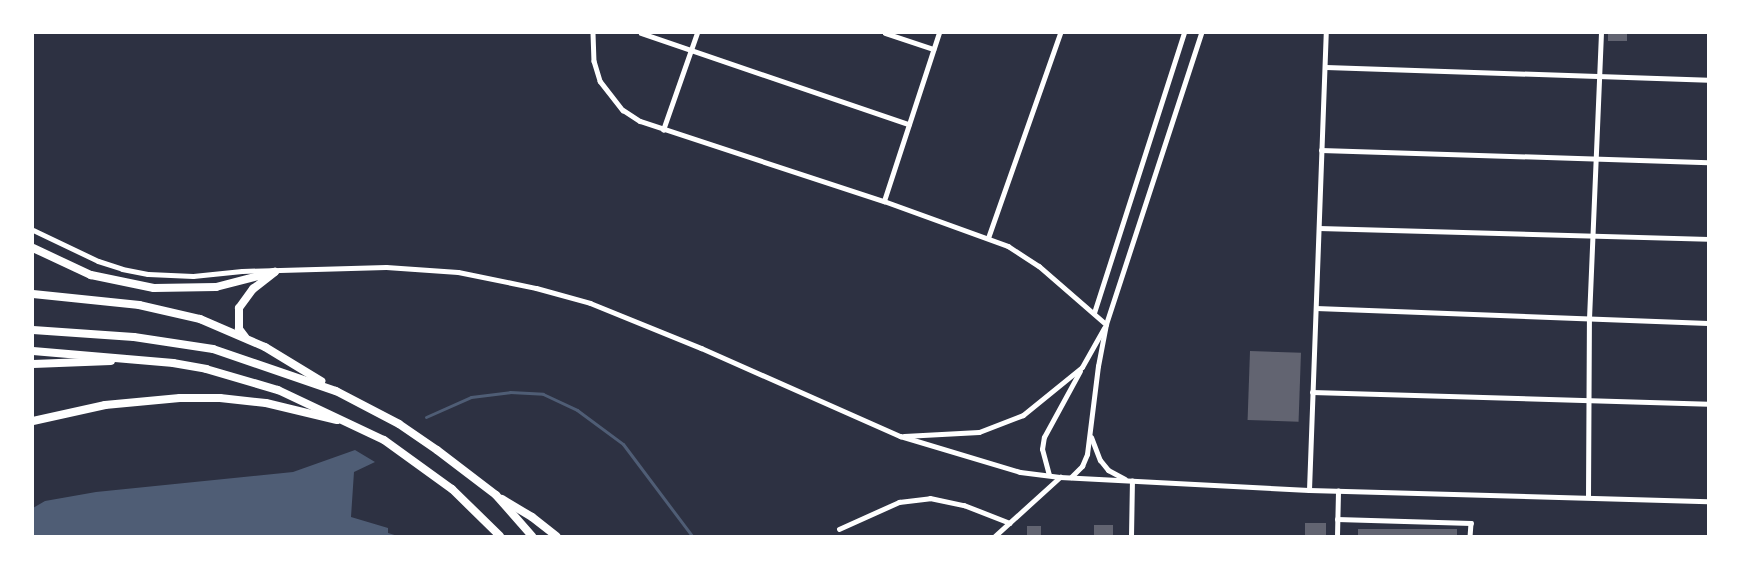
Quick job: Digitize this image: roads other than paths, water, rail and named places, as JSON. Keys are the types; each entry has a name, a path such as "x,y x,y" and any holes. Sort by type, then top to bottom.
{"highway":[{"path":"33,249 91,274 154,288 216,287 275,272"},
{"path":"245,337 239,329 239,308 253,289 275,272"},
{"path":"33,294 175,312 216,324 245,337 290,360 336,391 399,424 556,536"},
{"path":"33,330 134,337 213,349 336,391"},
{"path":"33,351 135,358 184,365 243,379 309,402 384,440 430,472 478,512 500,536"},
{"path":"33,364 71,364 135,358"},
{"path":"33,421 135,401 220,398 266,403 353,423"},
{"path":"496,495 532,536"}],"street":[{"path":"592,33 594,61 600,81 609,96 640,122 884,201 988,238 1026,256 1106,324"},
{"path":"641,33 909,124"},
{"path":"663,130 697,33"},
{"path":"885,33 933,49"},
{"path":"884,201 939,33"},
{"path":"988,238 1060,33"},
{"path":"1094,313 1184,33"},
{"path":"1071,477 1082,466 1087,454 1106,324 1201,33"},
{"path":"1309,490 1326,33"},
{"path":"1588,497 1589,319 1601,33"},
{"path":"1326,67 1708,80"},
{"path":"1321,150 1708,162"},
{"path":"1319,228 1708,238"},
{"path":"33,230 77,252 122,269 193,276 242,271 275,272 376,267 422,269 458,272 536,288 590,303 701,348 900,436 1020,472 1060,477 1309,490 1708,501"},
{"path":"1316,308 1708,323"},
{"path":"1049,475 1042,448 1044,437 1106,324"},
{"path":"900,436 979,432 1000,426 1040,403 1082,367"},
{"path":"1312,392 1708,404"},
{"path":"1089,431 1094,450 1108,470 1132,481"},
{"path":"995,536 1060,477"},
{"path":"1131,536 1132,481"},
{"path":"1337,536 1338,491"},
{"path":"839,529 899,502 930,498 964,505 1010,523"},
{"path":"1337,519 1471,524 1470,536"}],"water":[{"path":"355,450 375,462 354,472 351,517 388,528 388,536 33,536 33,508 45,501 96,492 293,472"}],"waterway":[{"path":"426,417 471,397 510,392 543,394 577,410 623,444 692,536"},
{"path":"384,533 394,536"}]}
